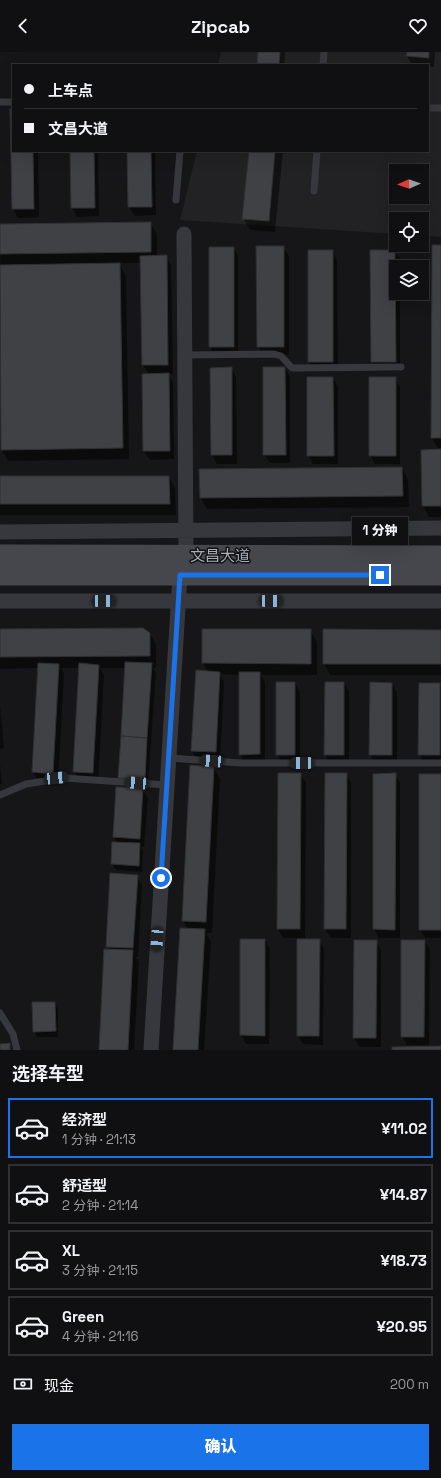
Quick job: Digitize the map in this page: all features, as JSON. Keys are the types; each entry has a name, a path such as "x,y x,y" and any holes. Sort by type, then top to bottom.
{"main road":[{"name":"文昌大道","path":"0,555 441,556"},
{"name":"文昌大道","path":"0,575 441,575"}],"street":[{"path":"184,234 186,556"},
{"path":"0,532 441,528"},
{"path":"151,1050 180,575"},
{"path":"0,601 441,601"}],"lane":[{"path":"323,64 324,52"},
{"path":"0,102 12,102"},
{"path":"429,108 441,108"},
{"path":"176,200 180,152"},
{"path":"314,191 317,152"},
{"path":"184,355 274,354 281,356 292,368 401,366"},
{"path":"168,758 241,763 441,763"},
{"path":"0,795 26,784 64,778 167,785"},
{"path":"0,1013 13,1034 17,1050"}],"shaded area":[{"path":"221,52 441,52 441,237 429,236 429,212 389,212 389,234 180,220 197,152 429,152 429,64 218,64"}],"building":[{"path":"258,52 280,52 279,64 257,64"},
{"path":"407,52 429,52 429,58 406,56"},
{"path":"10,109 12,109 12,152 33,152 34,209 12,209"},
{"path":"70,152 94,152 95,208 71,208"},
{"path":"127,152 151,152 152,207 128,207"},
{"path":"249,152 275,152 269,221 242,219"},
{"path":"151,222 151,252 0,254 0,224"},
{"path":"432,245 441,245 441,438 431,438"},
{"path":"256,246 284,246 284,347 257,347"},
{"path":"209,247 234,247 234,347 209,347"},
{"path":"308,250 333,250 333,362 308,362"},
{"path":"370,250 389,250 389,252 395,252 395,260 389,260 389,300 395,300 396,362 371,362"},
{"path":"167,255 168,365 142,365 140,256"},
{"path":"120,263 123,448 1,450 0,265"},
{"path":"232,367 232,455 211,455 210,368"},
{"path":"263,367 285,367 286,455 263,455"},
{"path":"169,373 170,451 143,451 142,374"},
{"path":"307,377 333,377 334,456 307,456"},
{"path":"369,377 396,377 396,456 369,456"},
{"path":"441,449 441,506 422,506 421,450"},
{"path":"402,467 403,496 200,498 199,469"},
{"path":"0,476 169,476 170,504 0,504"},
{"path":"143,628 150,633 150,656 0,657 0,629"},
{"path":"202,629 311,629 311,664 202,663"},
{"path":"323,629 441,630 441,664 323,664"},
{"path":"125,662 152,663 147,738 121,736"},
{"path":"38,663 59,664 53,774 32,772"},
{"path":"79,663 99,665 93,773 73,772"},
{"path":"196,670 220,672 216,752 191,751"},
{"path":"239,672 260,672 260,754 239,755"},
{"path":"276,682 295,682 295,755 276,755"},
{"path":"325,682 344,682 344,755 324,755"},
{"path":"370,682 392,683 392,755 369,755"},
{"path":"419,683 440,683 440,755 418,755"},
{"path":"121,736 147,738 145,779 118,778"},
{"path":"190,765 214,767 206,922 182,921"},
{"path":"278,773 301,773 300,929 277,929"},
{"path":"325,773 347,773 346,929 324,929"},
{"path":"396,773 395,930 373,929 373,774"},
{"path":"419,774 441,774 441,930 419,930"},
{"path":"116,787 143,788 140,839 113,837"},
{"path":"112,842 140,843 139,866 111,864"},
{"path":"110,873 138,875 133,948 106,947"},
{"path":"180,928 205,929 198,1050 173,1050"},
{"path":"240,939 265,939 265,1036 240,1035"},
{"path":"297,939 320,939 319,1036 297,1036"},
{"path":"354,940 377,940 376,1038 353,1038"},
{"path":"401,940 425,940 424,1037 401,1037"},
{"path":"104,949 133,950 128,1050 99,1050"},
{"path":"32,1002 55,1002 56,1031 33,1032"},
{"path":"10,1043 10,1050 0,1050 0,1044"},
{"path":"441,1046 441,1050 392,1050 392,1047"}],"route":[{"path":"161,878 180,575 380,575"}]}
